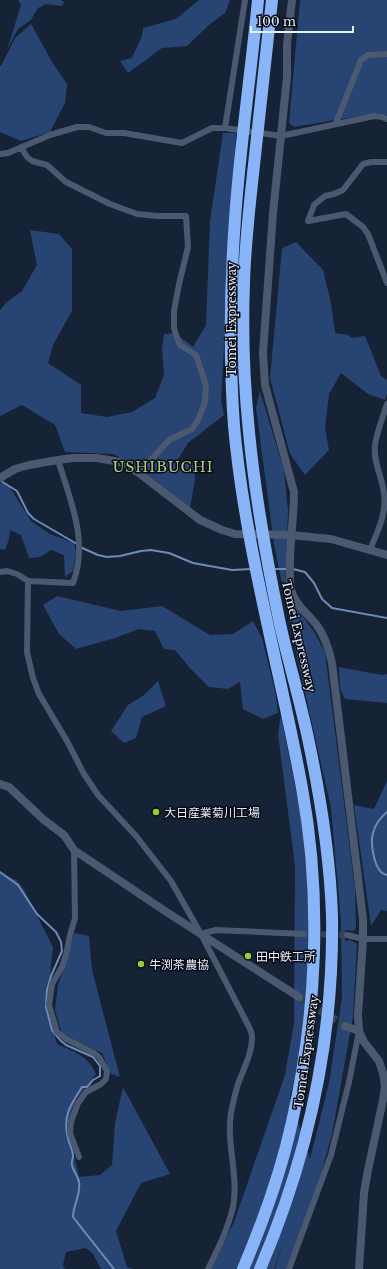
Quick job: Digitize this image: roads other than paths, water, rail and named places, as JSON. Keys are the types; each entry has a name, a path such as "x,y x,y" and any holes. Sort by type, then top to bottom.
{"highway":[{"name":"Tomei Expressway","path":"243,1269 268,1202 292,1123 307,1036 312,991 314,943 314,901 310,847 302,791 267,627 243,500 235,429 231,372 230,320 235,217 240,157 258,0"},
{"name":"Tomei Expressway","path":"260,1269 275,1235 292,1186 313,1105 326,1033 332,916 325,839 318,790 309,742 280,623 257,497 249,436 245,386 243,333 247,233 272,0"}],"street":[{"path":"228,129 245,0"},
{"path":"289,1269 331,1155 349,1082 359,1030 358,1015 363,939 361,893 332,663 329,649 323,635 316,624 298,603 291,590 289,559 294,492 265,385 263,353 279,135 288,77 287,44 292,0"},
{"path":"336,123 361,60 368,55 387,54"},
{"path":"0,154 8,153 50,135 77,127 89,128 106,133 124,133 182,143 212,128 279,135 374,116 387,119"},
{"path":"21,147 27,157 32,161 47,165 66,182 110,204 137,214 186,216 188,247 174,311 174,328 180,345 196,355 206,385 205,402 198,420 192,429 169,440 139,473"},
{"path":"387,162 371,162 363,164 343,190 325,196 314,205 308,221 346,214 363,227 368,234 387,283"},
{"path":"370,550 380,526 384,506 384,494 376,461 375,446 387,404"},
{"path":"0,478 15,469 29,464 73,458 96,458 120,462 139,473 200,520 217,528 235,534 291,535 331,539 387,555"},
{"path":"0,572 7,571 17,574 28,581 73,582 76,575 79,553 78,530 58,460"},
{"path":"28,581 27,652 33,678 39,694 84,774 98,795 136,836 171,881 201,934 252,1036 248,1059 235,1094 229,1131 235,1179 234,1202 226,1229 208,1269"},
{"path":"0,784 9,787 44,820 64,835 74,850 168,914 299,997"},
{"path":"74,850 75,918 62,967 52,984 50,1004 57,1032 66,1039 94,1053 99,1057 107,1071 106,1079 101,1084 86,1092 78,1103 71,1122 70,1134 79,1157"},
{"path":"201,934 216,930 304,934"},
{"path":"347,935 363,939 387,939"},
{"path":"345,1026 359,1030"},
{"path":"359,1030 364,1042 379,1062 383,1073 385,1086 364,1193 359,1269"}],"waterway":[{"path":"1,481 17,491 28,513 34,519 77,544"},
{"path":"80,547 98,555 107,557 151,550 169,553 193,563 232,570 252,569"},
{"path":"273,569 288,569"},
{"path":"293,569 305,572 314,583 322,599 332,608 387,618"},
{"path":"387,812 375,827 372,837 373,854 376,864 381,872 387,875"},
{"path":"0,872 18,885 37,914 56,932 61,942 62,951 51,976 47,990 46,1007 52,1030 66,1045 93,1057 100,1066 100,1076 93,1080 87,1087 82,1087 74,1099 67,1117 66,1130 73,1154 72,1165 79,1182 79,1191 73,1217 114,1269"}],"tunnel":[{"path":"312,934 347,935"},
{"path":"299,997 345,1026"}],"place":[{"name":"大日産業菊川工場","path":"156,812"},
{"name":"田中鉄工所","path":"248,956"},
{"name":"牛渕茶農協","path":"141,964"}],"district":[{"name":"USHIBUCHI","path":"163,467"}]}
